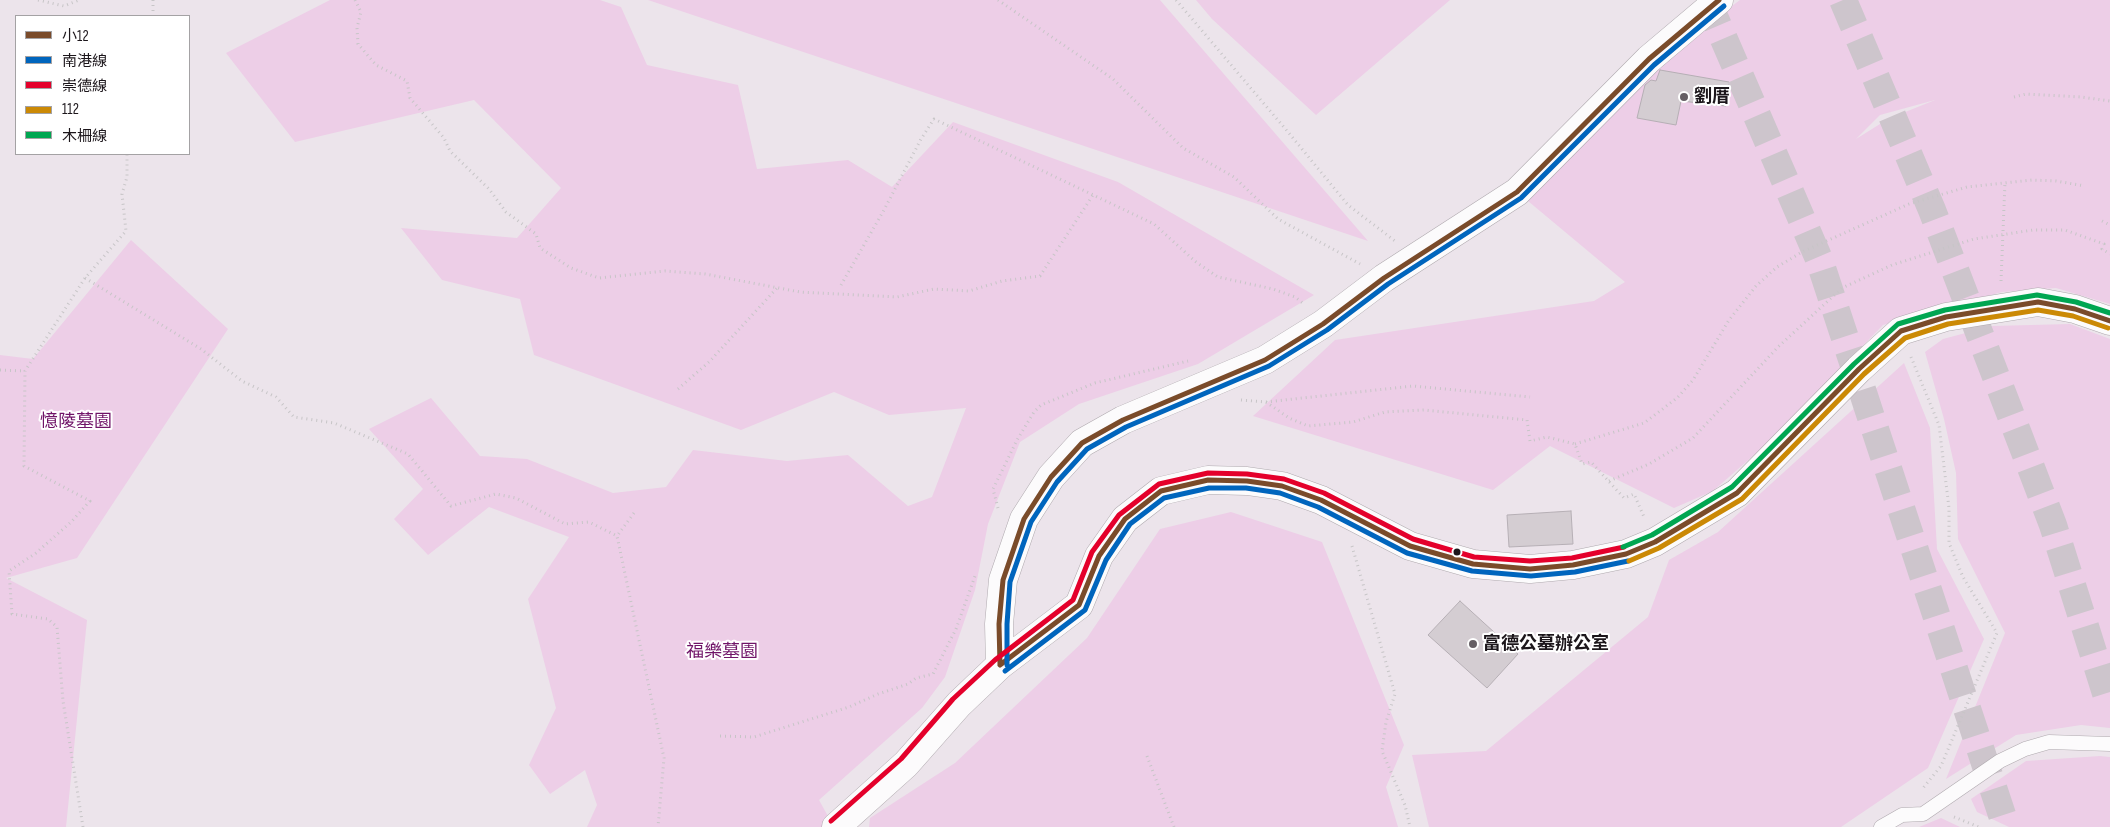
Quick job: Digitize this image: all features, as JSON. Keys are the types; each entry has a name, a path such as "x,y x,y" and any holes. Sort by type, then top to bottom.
{"street":[{"path":"1000,665 999,624 1003,580 1024,519 1051,477 1082,443 1123,420 1265,360 1323,324 1384,278 1518,192 1648,59 1719,0"},
{"path":"836,827 906,764 959,704 1000,665 1079,605 1099,556 1125,519 1161,491 1208,480 1246,481 1282,486 1321,500 1410,546 1473,564 1530,569 1574,565 1626,554 1655,542 1737,493 1859,368 1901,331 1946,317 2038,302 2075,309 2110,321"}],"lane":[{"path":"1881,827 1902,815 1923,814 2000,761 2025,749 2050,742 2110,744"}],"path":[{"path":"38,0 64,6 79,0"},
{"path":"153,0 153,15"},
{"path":"355,0 361,12 357,28 358,44 376,65 407,81 410,98 444,138 450,150 489,189 506,212 536,234 540,248 571,268 599,278 665,271 705,274 800,292 897,297 934,289 968,291 1002,281 1040,276 1093,195"},
{"path":"998,0 1114,79 1183,148 1234,177 1278,219 1384,278"},
{"path":"1176,0 1348,205 1396,241 1410,262"},
{"path":"2014,97 2026,94 2081,97 2110,101"},
{"path":"841,285 884,210 921,139 934,119 1154,224 1196,262 1218,277 1273,289 1296,297 1312,310 1323,324"},
{"path":"83,827 63,701 57,627 48,619 12,614 9,571 36,553 90,501 24,466 25,371 85,278 126,231 122,194 127,177 127,155"},
{"path":"1266,402 1289,418 1308,426 1353,422 1386,412 1424,410 1527,420 1530,441 1547,437 1575,444 1644,423 1677,398 1693,380 1729,320 1756,286 1777,267 1802,252 1909,204 1967,187 2005,182 2056,181 2085,186"},
{"path":"2001,288 2005,182"},
{"path":"2102,221 2110,225"},
{"path":"1609,482 1649,464 1693,438 1778,347 1842,288 1892,265 1974,239 2033,230 2065,230 2104,244 2102,249 2110,254"},
{"path":"85,278 201,348 242,381 276,397 294,417 334,423 408,454 451,506 496,494 516,498 565,524 588,522 617,536"},
{"path":"678,389 709,362 777,287"},
{"path":"1901,331 1939,426 1949,508 1949,543 1963,577 1997,633 1941,766 1902,815"},
{"path":"0,370 25,371"},
{"path":"1232,403 1241,400 1266,402 1413,386 1530,397"},
{"path":"1575,444 1582,464 1591,462 1624,498 1634,494 1655,542"},
{"path":"1342,512 1395,694 1386,722 1382,751 1405,804 1410,827"},
{"path":"634,513 617,536 664,758 658,827"},
{"path":"1147,756 1174,827"}],"green space":[{"name":"福樂墓園","path":"330,0 600,0 621,7 647,65 738,85 757,169 848,160 892,187 953,122 1118,182 1314,295 1198,364 1079,404 1020,442 988,524 975,590 945,677 922,708 819,800 834,827 587,827 597,805 585,770 550,794 529,765 556,708 528,599 569,537 489,507 428,555 394,519 423,489 369,429 431,398 480,456 527,459 613,493 666,487 693,450 787,461 848,455 908,506 932,497 966,408 889,415 834,392 741,430 534,355 520,299 442,280 401,228 517,238 561,188 474,100 295,142 226,53"},
{"path":"648,0 1160,0 1368,241"},
{"path":"1196,0 1450,0 1316,115 1212,19"},
{"path":"1740,0 2110,0 2110,304 2056,288 2002,292 1883,325 1770,441 1713,491 1674,508 1550,446 1493,490 1253,416 1335,340 1594,301 1625,282 1528,201 1669,53","holes":["1935,100 1888,119 1856,139 1880,115"]},
{"name":"憶陵墓園","path":"131,240 228,329 77,558 6,578 87,620 66,827 0,827 0,355 33,359"},
{"path":"2070,324 2110,339 2110,728 2081,725 2016,735 1946,779 2005,633 1958,539 1956,473 1944,419 1925,352 1943,339 1992,326"},
{"path":"1904,363 1930,428 1937,549 1984,639 1928,768 1841,827 1429,827 1412,755 1486,751 1648,617 1669,560 1718,532"},
{"path":"1231,512 1322,542 1404,745 1386,787 1398,827 869,827 870,818 955,763 1087,638 1160,529"},
{"path":"2110,757 2110,827 2009,827 1977,812 1971,799 2026,761"},
{"path":"1941,818 1960,827 1919,827"}],"building":[{"name":"劉厝","path":"1660,70 1729,82 1726,106 1681,101 1676,125 1637,118 1645,85 1651,80 1656,81"},
{"path":"1571,511 1573,544 1509,547 1507,515"},
{"name":"富德公墓辦公室","path":"1460,601 1518,654 1487,688 1428,635"}],"tunnel":[{"path":"1707,0 1819,259 2006,827"},
{"path":"1843,0 1932,210 2053,525 2110,706"}],"transit line":[{"name":"小12","path":"1000,665 999,624 1003,580 1024,519 1051,477 1082,443 1123,420 1265,360 1323,324 1384,278 1517,192 1649,59 1719,0"},
{"name":"南港線","path":"1007,665 1010,582 1031,522 1057,482 1087,449 1126,427 1269,366 1327,330 1388,284 1521,198 1654,65 1724,6"},
{"name":"木柵線","path":"1623,547 1652,535 1732,487 1854,364 1898,324 1945,310 2037,295 2076,302 2110,313"},
{"name":"小12","path":"1000,665 1079,605 1099,556 1125,519 1161,491 1208,480 1247,481 1282,486 1321,500 1410,546 1473,564 1530,569 1573,565 1626,554 1655,542 1737,493 1859,369 1901,331 1946,317 2038,302 2075,309 2110,321"},
{"name":"112","path":"1629,561 1659,548 1742,499 1864,374 1905,338 1948,324 2038,310 2073,316 2108,328"},
{"name":"崇德線","path":"831,821 901,759 953,699 995,660 1073,600 1092,552 1119,515 1159,484 1208,473 1247,474 1284,479 1324,493 1413,539 1474,557 1530,561 1572,558 1624,547"},
{"name":"南港線","path":"1005,671 1085,610 1106,560 1130,524 1164,498 1209,488 1246,488 1280,493 1318,507 1407,553 1472,571 1531,576 1575,572 1628,561"}],"place":[{"name":"劉厝","path":"1684,97"},
{"name":"富德公墓辦公室","path":"1473,644"}]}
